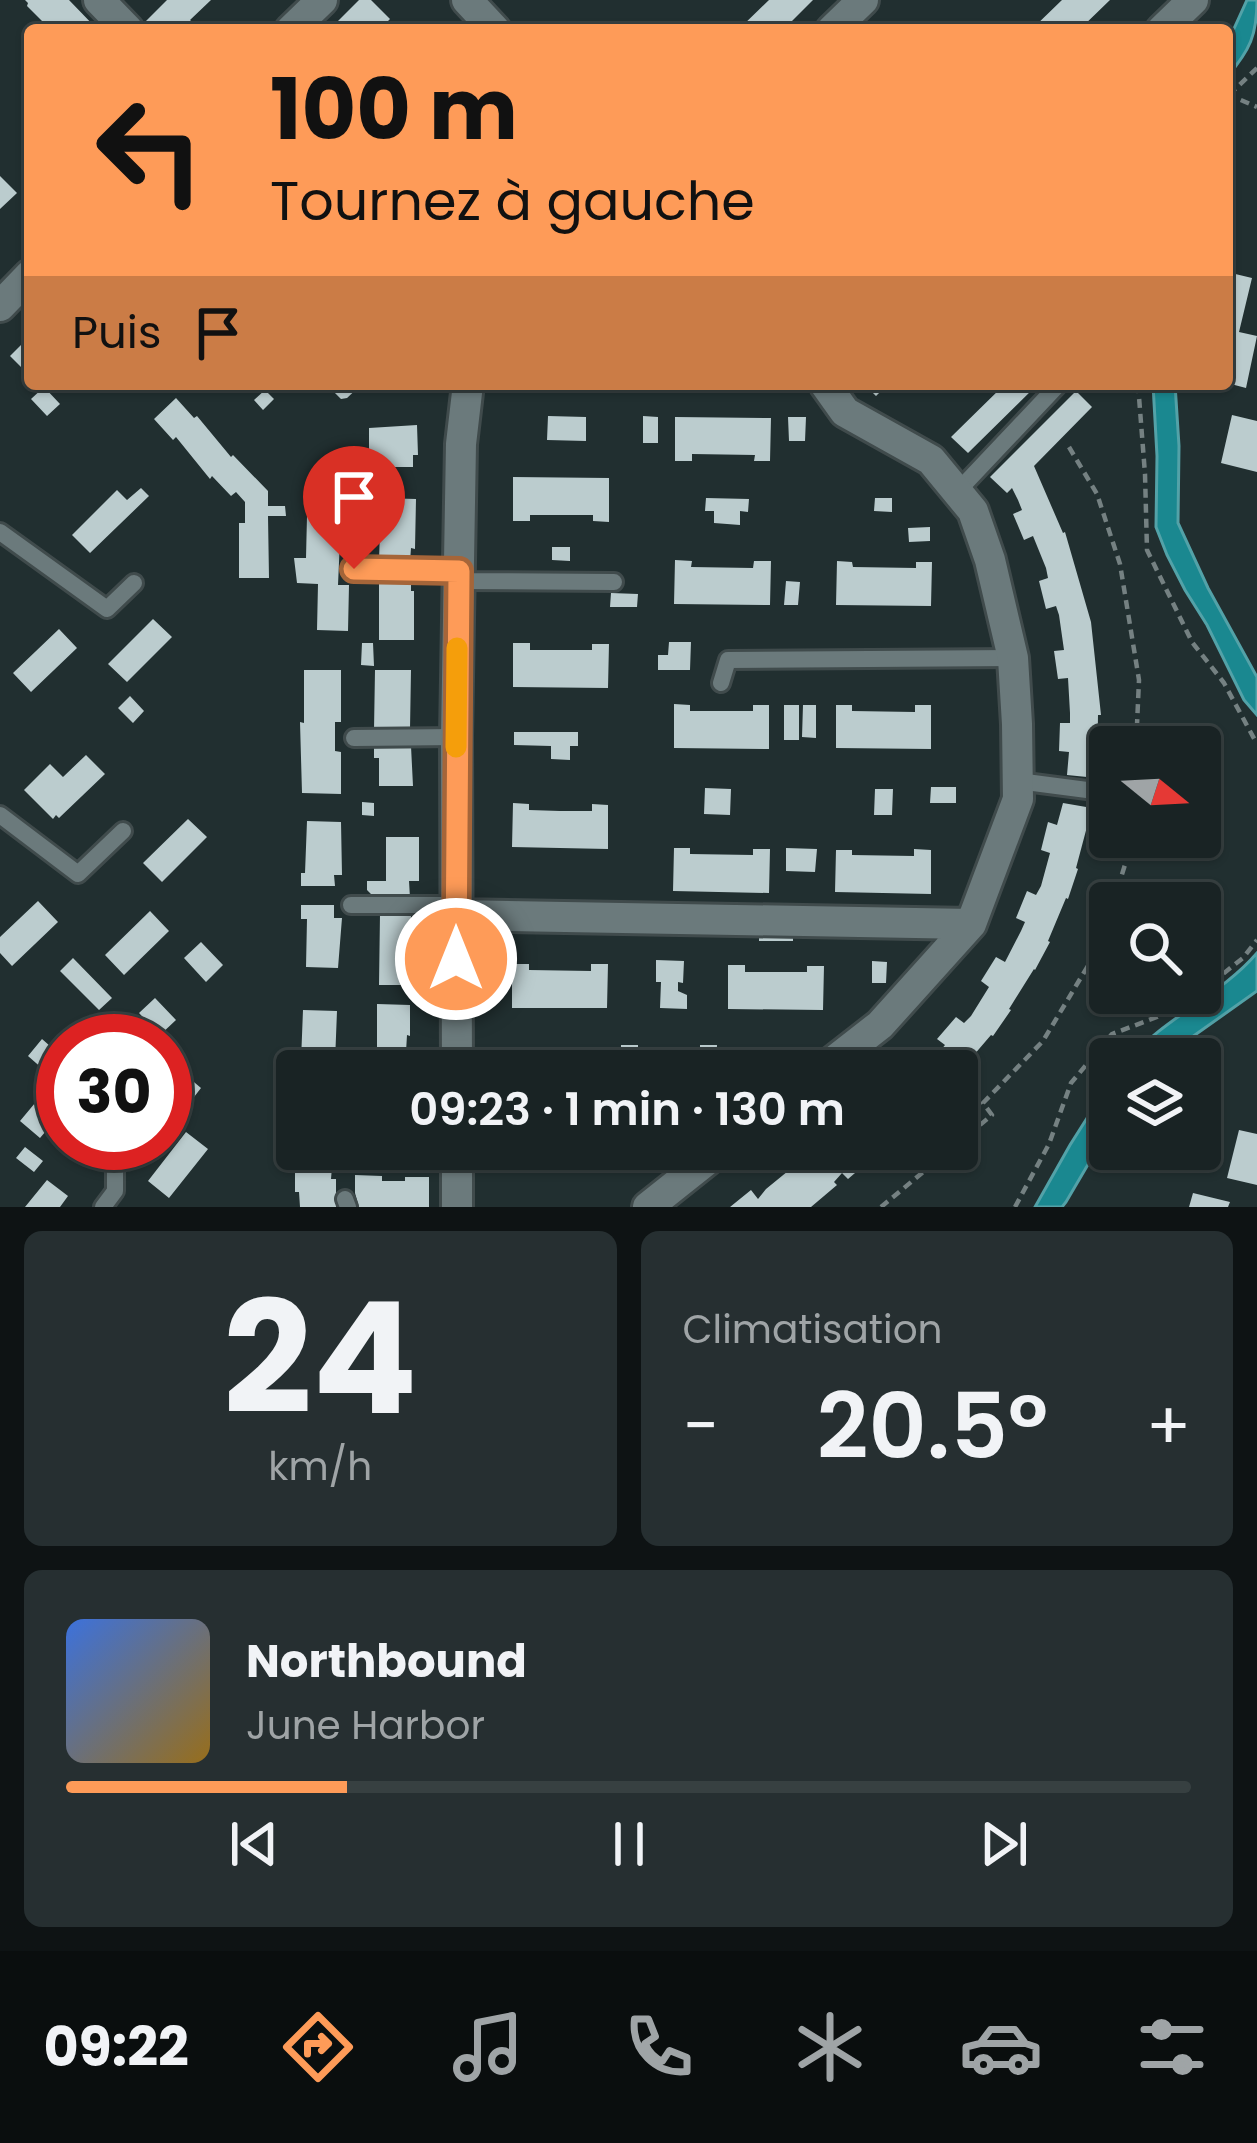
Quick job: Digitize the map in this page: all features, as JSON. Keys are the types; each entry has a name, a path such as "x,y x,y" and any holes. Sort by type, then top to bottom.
{"street":[{"path":"99,0 122,24"},
{"path":"297,24 322,0"},
{"path":"467,0 489,24"},
{"path":"838,24 863,0"},
{"path":"1168,24 1193,0"},
{"path":"0,306 24,280"},
{"path":"457,1050 460,444 467,390"},
{"path":"829,390 845,412 932,460 973,511 1013,658 1018,782 1018,799 971,924 880,1025 848,1050"},
{"path":"456,910 971,924"},
{"path":"457,1170 457,1207"},
{"path":"648,1207 695,1170"}],"lane":[{"path":"957,492 1053,390"},
{"path":"0,532 107,609 134,583"},
{"path":"354,569 614,582"},
{"path":"721,682 728,660 1013,658"},
{"path":"354,738 456,737"},
{"path":"1018,782 1089,790"},
{"path":"0,815 78,874 123,830"},
{"path":"350,905 456,910"},
{"path":"103,1207 115,1191 115,1170"}],"path":[{"path":"1233,90 1257,68"},
{"path":"1138,390 1147,550 1192,642 1223,683 1257,744"},
{"path":"1069,447 1097,494 1120,564 1139,680 1137,726"},
{"path":"1221,976 1257,940"},
{"path":"978,1127 992,1115 983,1103 1043,1041 1089,965"},
{"path":"1015,1207 1049,1144 1070,1083 1112,1034 1162,1014"},
{"path":"880,1207 926,1170"}],"water":[{"path":"1247,0 1257,0 1254,33 1233,69 1233,31"},
{"path":"1153,390 1175,390 1178,523 1257,677 1257,715 1244,700 1156,527"},
{"path":"1257,953 1257,991 1191,1038 1151,1038 1183,1014 1221,1014 1221,985"},
{"path":"1089,1115 1089,1163 1066,1202 1062,1207 1035,1207"}],"building":[{"path":"25,0 69,0 92,24 45,24"},
{"path":"167,0 211,0 190,20 194,24 143,24"},
{"path":"359,0 371,0 390,19 385,24 336,23"},
{"path":"769,0 813,0 789,24 744,24"},
{"path":"1062,0 1110,0 1085,24 1037,24"},
{"path":"0,176 17,193 0,209"},
{"path":"1233,273 1252,278 1239,332 1257,336 1246,388 1233,385"},
{"path":"24,342 24,370 10,356"},
{"path":"47,390 60,404 47,416 31,399"},
{"path":"265,390 274,399 263,410 254,400"},
{"path":"332,390 356,390 347,398 341,399"},
{"path":"999,390 1032,390 968,453 951,437"},
{"path":"1076,391 1092,407 1034,466 1065,532 1091,622 1101,715 1098,726 1089,726 1089,777 1067,775 1069,752 1059,751 1060,723 1070,723 1068,678 1058,679 1054,651 1064,650 1056,606 1046,609 1039,581 1048,578 1046,568 1033,536 1024,540 1013,514 1022,510 1012,488 1007,493 990,477"},
{"path":"176,398 268,491 268,506 285,506 286,516 268,516 269,578 239,578 239,523 245,523 245,502 236,492 231,496 212,476 210,479 176,437 173,440 154,419"},
{"path":"1232,415 1257,421 1257,472 1221,463"},
{"path":"548,416 586,417 586,441 547,440"},
{"path":"643,416 658,417 658,443 643,443"},
{"path":"675,417 771,418 770,461 754,461 755,455 692,454 692,461 675,461"},
{"path":"788,417 806,417 805,441 789,441"},
{"path":"417,425 418,455 413,455 413,467 377,467 376,454 369,454 369,428"},
{"path":"513,477 609,478 609,522 593,521 593,515 530,515 530,521 513,521"},
{"path":"141,488 149,496 90,553 72,535 117,490 127,500"},
{"path":"381,498 416,499 415,549 411,548 410,562 379,561"},
{"path":"706,498 749,499 748,512 740,511 740,525 714,523 714,511 705,511"},
{"path":"875,498 892,498 892,512 874,511"},
{"path":"307,516 341,516 338,585 349,585 348,631 317,630 318,584 297,583 294,558 306,558"},
{"path":"930,527 930,541 909,542 908,528"},
{"path":"552,547 570,547 570,561 552,560"},
{"path":"675,560 692,561 691,567 753,568 754,561 771,561 770,605 674,604"},
{"path":"837,561 852,562 853,567 916,568 916,562 932,562 931,606 836,605"},
{"path":"379,578 411,578 414,640 379,640"},
{"path":"786,581 800,582 798,605 784,605"},
{"path":"611,593 638,594 637,607 610,607"},
{"path":"153,619 172,637 127,682 108,664"},
{"path":"59,629 77,648 31,692 13,673"},
{"path":"669,642 691,642 690,670 658,670 658,655 668,655"},
{"path":"362,643 373,643 374,666 361,665"},
{"path":"513,643 530,643 530,650 592,650 592,644 609,644 608,688 513,687"},
{"path":"304,670 341,670 341,722 335,722 335,751 341,752 341,794 302,793"},
{"path":"375,670 411,670 410,729 374,730"},
{"path":"130,696 144,711 133,723 118,708"},
{"path":"674,704 690,705 690,711 753,711 753,705 769,705 769,749 674,748"},
{"path":"784,705 799,705 799,740 784,740"},
{"path":"803,705 816,705 816,738 802,737"},
{"path":"836,705 852,705 852,711 915,712 915,705 931,705 931,749 836,748"},
{"path":"514,732 578,732 578,746 570,746 570,760 551,759 551,746 514,745"},
{"path":"374,746 411,746 413,786 379,786"},
{"path":"86,755 105,774 53,819 24,790 50,764 63,777"},
{"path":"931,787 956,787 956,803 930,803"},
{"path":"705,788 731,789 730,815 704,814"},
{"path":"875,789 893,789 892,815 874,815"},
{"path":"362,802 374,803 374,816 362,815"},
{"path":"513,803 529,804 529,810 560,811 592,811 592,804 608,805 608,849 512,847"},
{"path":"1063,803 1089,807 1078,869 1050,942 993,1036 978,1050 941,1050 945,1045 937,1039 956,1017 964,1023 971,1016 989,987 981,981 996,957 1005,962 1025,922 1016,918 1027,891 1036,895 1041,886 1050,853 1041,850 1048,822 1057,825"},
{"path":"188,819 207,837 162,882 143,863"},
{"path":"307,821 341,822 342,875 334,875 335,886 301,886"},
{"path":"386,837 419,837 419,881 409,881 410,898 374,897 367,890 367,881 386,881"},
{"path":"674,848 690,848 690,854 753,855 753,849 770,849 769,893 673,891"},
{"path":"786,848 817,849 815,872 786,871"},
{"path":"914,849 931,850 931,894 835,892 836,850 852,850 852,855 914,856"},
{"path":"38,901 58,922 12,966 0,953 0,937"},
{"path":"301,905 334,905 334,918 342,918 338,968 306,967 307,919 301,919"},
{"path":"150,911 169,931 124,975 105,955"},
{"path":"380,914 411,914 411,926 416,926 414,978 409,978 409,985 379,985"},
{"path":"759,927 793,927 793,941 759,941"},
{"path":"201,942 223,965 206,982 184,958"},
{"path":"73,958 112,998 99,1010 60,971"},
{"path":"656,960 684,961 678,991 687,995 687,1009 660,1008"},
{"path":"872,961 887,962 886,983 872,983"},
{"path":"512,964 529,964 529,970 591,971 591,964 608,964 607,1008 512,1008"},
{"path":"728,965 745,965 745,972 807,972 807,966 824,966 823,1010 728,1009"},
{"path":"155,998 170,1014 140,1014"},
{"path":"377,1004 410,1005 406,1050 377,1050"},
{"path":"303,1010 337,1011 335,1050 301,1050"},
{"path":"36,1102 36,1135 20,1121"},
{"path":"1239,1130 1257,1134 1257,1185 1227,1178"},
{"path":"192,1137 208,1149 192,1169"},
{"path":"25,1147 36,1156 36,1170 34,1172 16,1158"},
{"path":"157,1170 191,1170 169,1198 148,1181"},
{"path":"295,1170 332,1170 336,1207 300,1207 299,1192 295,1192"},
{"path":"789,1170 858,1170 848,1179 842,1173 834,1182 837,1185 811,1207 730,1207 751,1190 758,1199"},
{"path":"355,1175 382,1176 382,1181 429,1177 429,1207 359,1207"},
{"path":"47,1180 68,1196 60,1207 25,1207"},
{"path":"1193,1193 1230,1202 1228,1207 1189,1207"}],"slow traffic":[{"path":"456,747 457,648"}],"route":[{"path":"354,569 459,571 456,959"}]}
